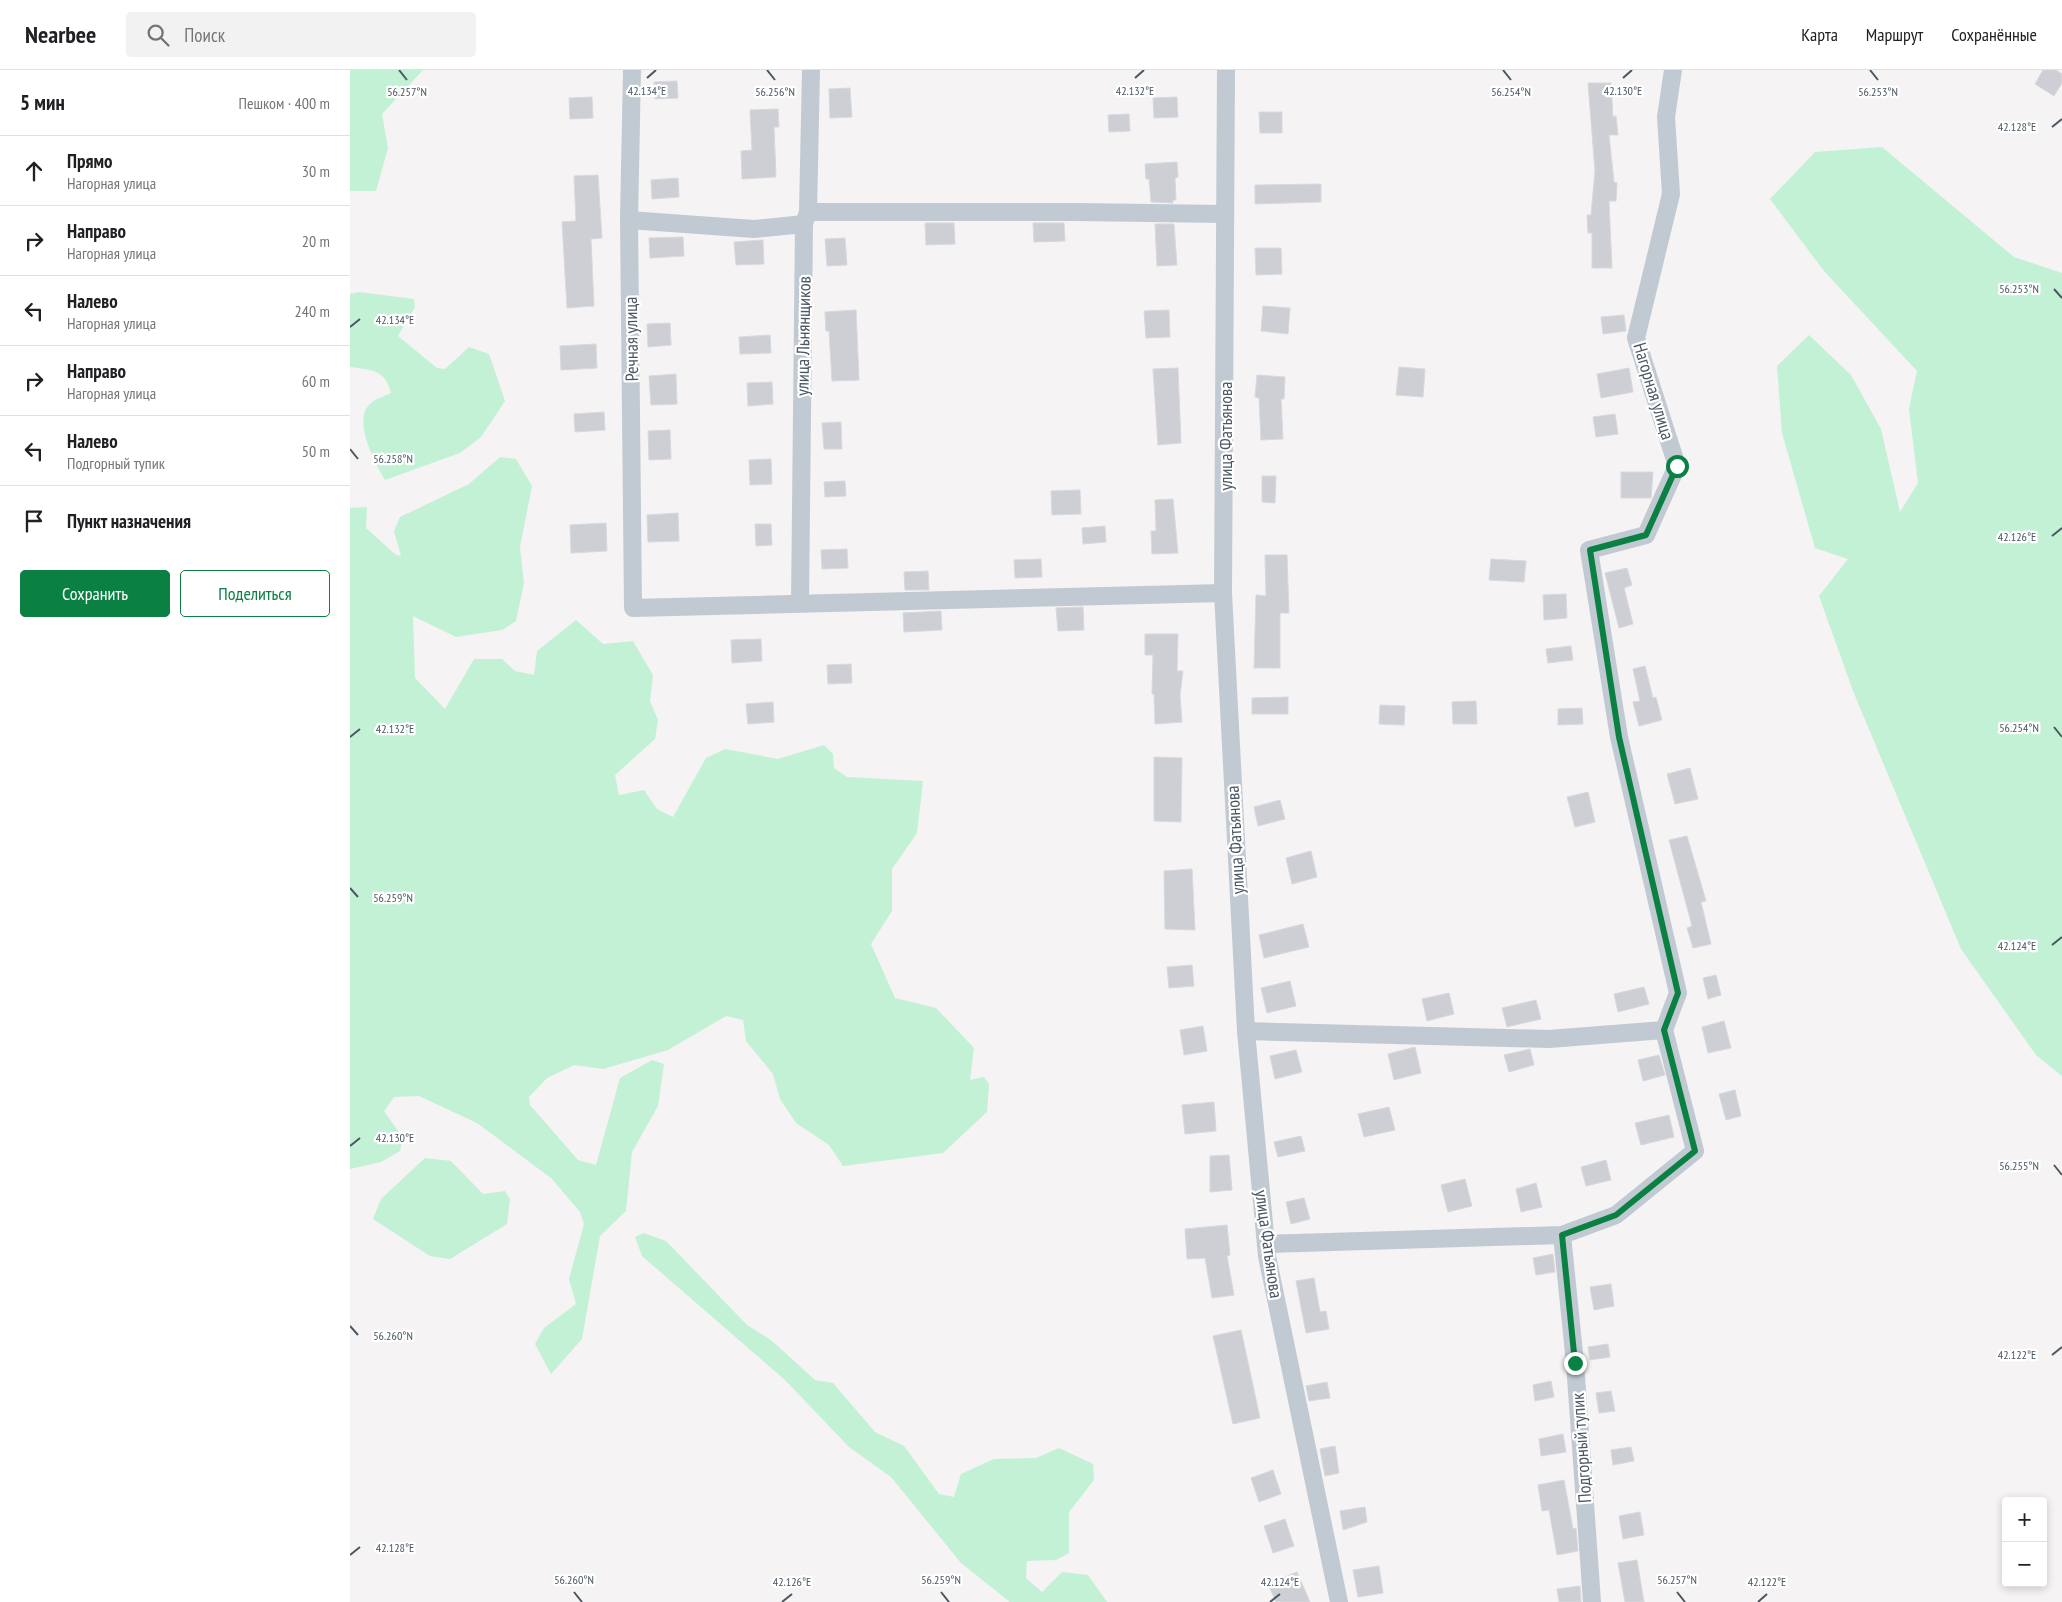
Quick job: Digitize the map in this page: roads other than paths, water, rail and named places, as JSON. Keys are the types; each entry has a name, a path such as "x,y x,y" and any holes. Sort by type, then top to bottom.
{"street":[{"name":"Речная улица","path":"632,70 629,220 633,608 800,603"},
{"name":"улица Льнянщиков","path":"800,603 806,218 811,70"},
{"name":"улица Фатьянова","path":"1226,70 1223,594 1246,1031 1266,1244 1339,1602"},
{"name":"Нагорная улица","path":"1664,1030 1678,993 1619,737 1590,550 1646,535 1677,466 1636,338 1671,194 1666,117 1674,70"},
{"path":"629,220 754,229 806,218 1075,212 1225,214"},
{"path":"800,603 1223,594"},
{"path":"1246,1031 1549,1039 1664,1030 1695,1151 1616,1215 1562,1235 1266,1244"},
{"name":"Подгорный тупик","path":"1562,1235 1575,1363 1592,1602"}]}
